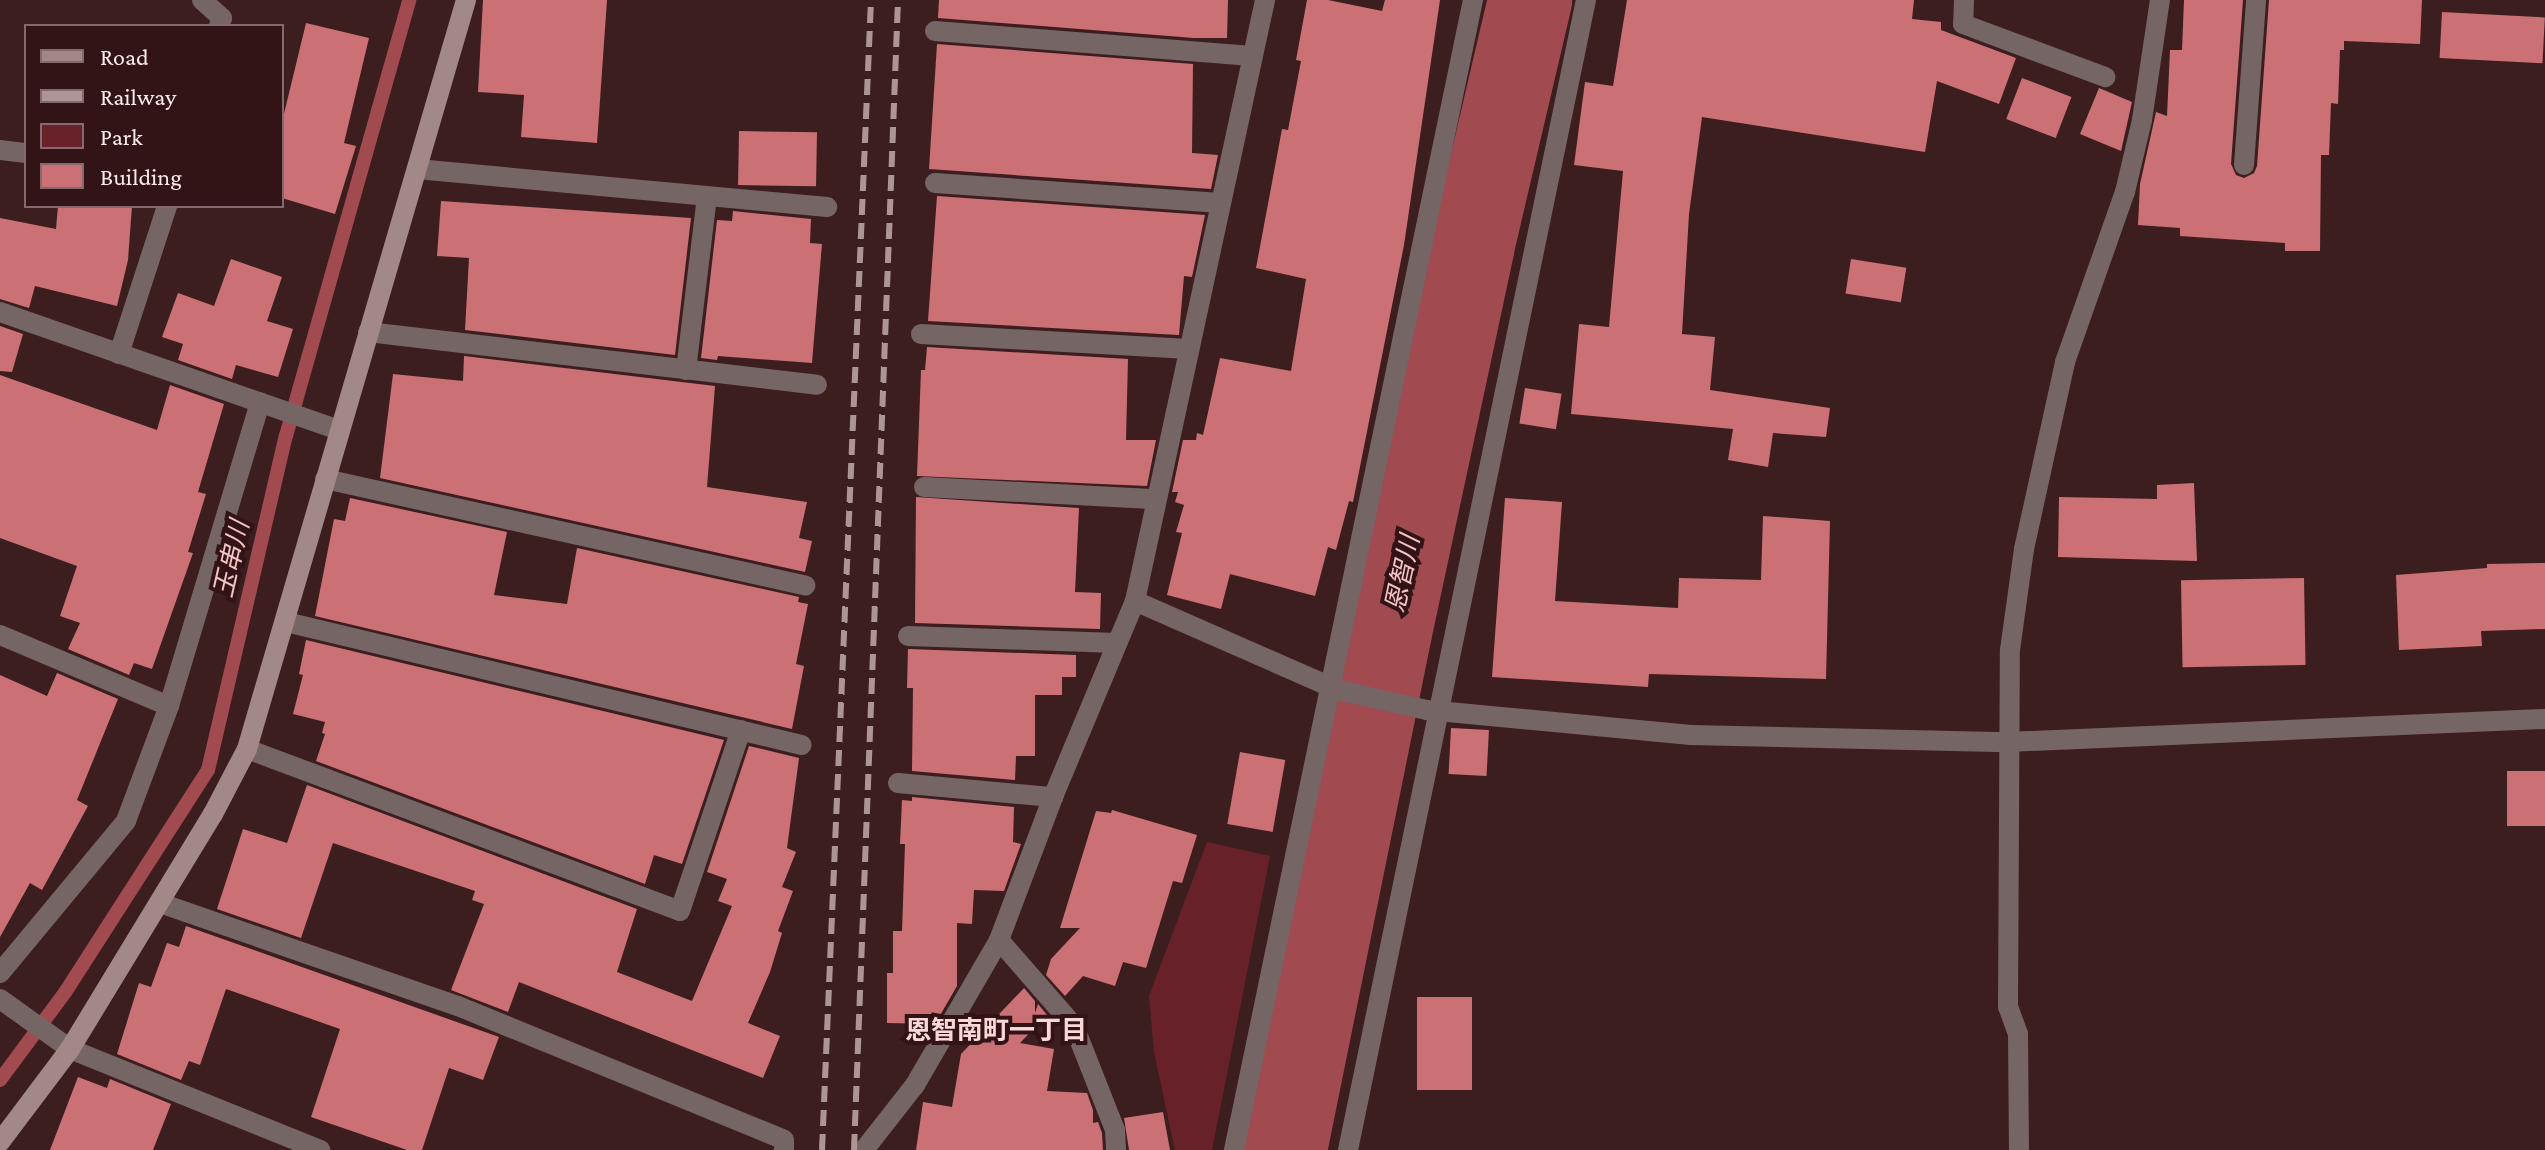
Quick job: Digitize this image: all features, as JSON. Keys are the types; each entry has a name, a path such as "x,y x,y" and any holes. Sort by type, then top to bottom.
{"street":[{"path":"202,0 222,18 220,24"},
{"path":"0,1142 70,1049 160,903 247,749 466,0"},
{"path":"864,1150 915,1085 999,940 1053,797 1135,601 1265,0"},
{"path":"1234,1150 1334,688 1473,0"},
{"path":"1348,1150 1434,709 1586,0"},
{"path":"1964,0 1963,24 2105,77"},
{"path":"2019,1150 2018,1034 2008,1007 2007,742 2010,650 2024,549 2065,362 2125,192 2144,105 2160,0"},
{"path":"2244,165 2256,0"},
{"path":"935,31 1252,56"},
{"path":"0,150 24,153"},
{"path":"417,169 827,207"},
{"path":"935,183 1220,203"},
{"path":"686,370 707,196"},
{"path":"119,354 166,208"},
{"path":"0,312 338,430"},
{"path":"368,332 817,385"},
{"path":"921,334 1189,349"},
{"path":"0,973 126,821 169,706 260,402"},
{"path":"325,479 805,585"},
{"path":"924,487 1156,499"},
{"path":"1135,601 1334,688 1434,709 1691,735 2007,742 2545,719"},
{"path":"286,622 802,745"},
{"path":"0,635 169,706"},
{"path":"908,636 1117,643"},
{"path":"247,749 680,911 741,730"},
{"path":"898,783 1053,797"},
{"path":"160,903 458,1006 784,1140 784,1150"},
{"path":"999,940 1074,1026 1115,1130 1116,1150"},
{"path":"0,999 70,1049 320,1150"},
{"path":"881,1150 882,1128"}],"green space":[{"path":"1207,842 1270,856 1212,1150 1175,1150 1154,1052 1149,996"}],"building":[{"path":"483,0 607,0 597,143 521,137 524,95 478,92"},
{"path":"939,0 1228,0 1227,38 938,18"},
{"path":"1307,0 1328,0 1382,11 1385,0 1440,0 1404,245 1353,502 1349,501 1336,550 1328,547 1315,596 1230,574 1221,609 1167,595 1182,533 1176,532 1184,505 1175,502 1178,492 1172,492 1183,440 1196,440 1197,433 1203,435 1220,358 1291,371 1306,279 1256,268 1282,129 1288,130 1301,61 1296,60"},
{"path":"1627,0 1914,0 1912,19 1941,22 1941,30 2016,58 1999,104 1937,81 1925,152 1702,117 1689,214 1682,334 1715,337 1710,390 1830,408 1826,437 1773,433 1768,467 1728,460 1733,429 1571,414 1579,324 1609,327 1623,171 1574,165 1585,82 1613,86"},
{"path":"2184,0 2243,0 2231,164 2236,175 2244,178 2254,173 2257,166 2269,0 2422,0 2420,44 2344,41 2344,50 2340,50 2338,104 2331,103 2329,155 2321,155 2320,251 2285,251 2285,243 2180,236 2180,228 2138,225 2140,184 2156,112 2167,116 2170,50 2182,50"},
{"path":"2442,12 2545,17 2542,63 2440,58"},
{"path":"306,23 369,38 344,143 356,146 335,214 284,199 284,114"},
{"path":"937,44 1193,64 1192,153 1218,155 1211,189 929,169"},
{"path":"2022,78 2071,97 2056,138 2006,119"},
{"path":"2099,88 2132,102 2121,151 2080,134"},
{"path":"739,131 817,132 816,186 738,185"},
{"path":"937,196 1205,215 1192,277 1184,276 1179,335 928,321"},
{"path":"441,201 691,218 675,355 465,330 469,258 437,256"},
{"path":"58,208 132,208 128,260 117,306 35,286 29,308 0,299 0,218 56,229"},
{"path":"733,211 811,219 810,243 822,244 812,363 718,356 717,360 701,358 717,220 732,221"},
{"path":"231,259 282,277 267,321 293,329 278,377 236,365 232,379 178,360 183,344 162,337 178,293 214,306"},
{"path":"1851,259 1906,268 1901,302 1846,294"},
{"path":"0,326 23,334 12,372 0,371"},
{"path":"927,347 1128,359 1126,440 1156,440 1147,486 917,476 921,370 925,370"},
{"path":"464,356 715,386 707,487 807,502 799,538 812,541 805,572 380,478 393,374 463,381"},
{"path":"0,375 157,430 170,385 224,404 198,492 206,494 188,552 193,553 152,669 134,663 129,675 68,649 80,623 60,616 77,566 0,538"},
{"path":"1525,388 1562,394 1556,429 1519,424"},
{"path":"2194,483 2197,561 2058,557 2059,497 2157,499 2157,485"},
{"path":"916,497 1079,508 1075,592 1101,593 1100,629 915,623"},
{"path":"350,498 507,532 494,595 567,604 577,548 799,597 798,602 808,604 796,664 804,666 792,729 315,616 334,519 345,521"},
{"path":"1505,498 1562,502 1555,601 1678,608 1679,578 1761,580 1763,516 1830,521 1826,679 1649,674 1648,687 1492,677"},
{"path":"2545,563 2545,629 2481,631 2482,646 2399,650 2396,575 2487,568 2487,564"},
{"path":"2304,578 2306,665 2183,667 2181,580"},
{"path":"306,640 724,740 682,864 654,855 645,884 316,761 325,734 322,733 325,722 293,714 303,675 299,674"},
{"path":"908,649 1076,655 1076,677 1062,677 1062,695 1035,695 1035,756 1016,756 1015,780 912,771 913,688 907,688"},
{"path":"57,673 118,699 77,800 88,806 42,890 30,883 0,937 0,675 47,696"},
{"path":"1451,728 1489,730 1487,776 1449,774"},
{"path":"749,746 799,758 787,848 796,852 782,887 793,891 778,931 782,933 770,972 748,1023 780,1036 763,1078 519,982 508,1012 451,990 484,904 472,900 475,891 333,843 301,938 217,909 243,829 287,843 307,785 637,909 617,972 692,1001 732,906 718,901 727,879 707,872"},
{"path":"1240,752 1285,760 1273,832 1227,824"},
{"path":"2507,771 2545,771 2545,826 2507,826"},
{"path":"912,797 1014,807 1013,842 1021,844 1004,891 974,890 972,924 957,923 957,986 935,1024 887,1023 887,973 893,973 893,931 902,931 905,844 900,844 902,800 912,801"},
{"path":"1112,810 1197,835 1182,883 1173,881 1146,968 1123,962 1115,986 1083,976 1065,996 1046,975 1051,959 1080,928 1060,928 1096,811 1111,813"},
{"path":"186,926 499,1037 483,1080 449,1068 422,1150 407,1150 311,1117 340,1029 226,989 200,1065 189,1061 181,1080 117,1054 139,983 151,987 167,943 179,947"},
{"path":"1024,988 1035,1001 1035,1013 1038,1004 1047,1015 1020,1043 1054,1049 1047,1091 1087,1093 1093,1110 1093,1123 1098,1122 1102,1133 1103,1150 916,1150 923,1102 952,1107 961,1054"},
{"path":"1417,997 1472,997 1472,1090 1417,1090"},
{"path":"78,1077 107,1088 110,1079 171,1104 153,1150 50,1150"},
{"path":"1163,1112 1170,1150 1129,1150 1124,1118"}],"waterway":[{"name":"玉串川","path":"0,1080 66,991 208,770 286,436 409,0"},
{"name":"恩智川","path":"1285,1150 1390,632 1472,248 1530,0"}],"railway":[{"path":"822,1150 871,0"},
{"path":"854,1150 898,0"}],"district":[{"name":"恩智南町一丁目","path":"996,1031"}]}
